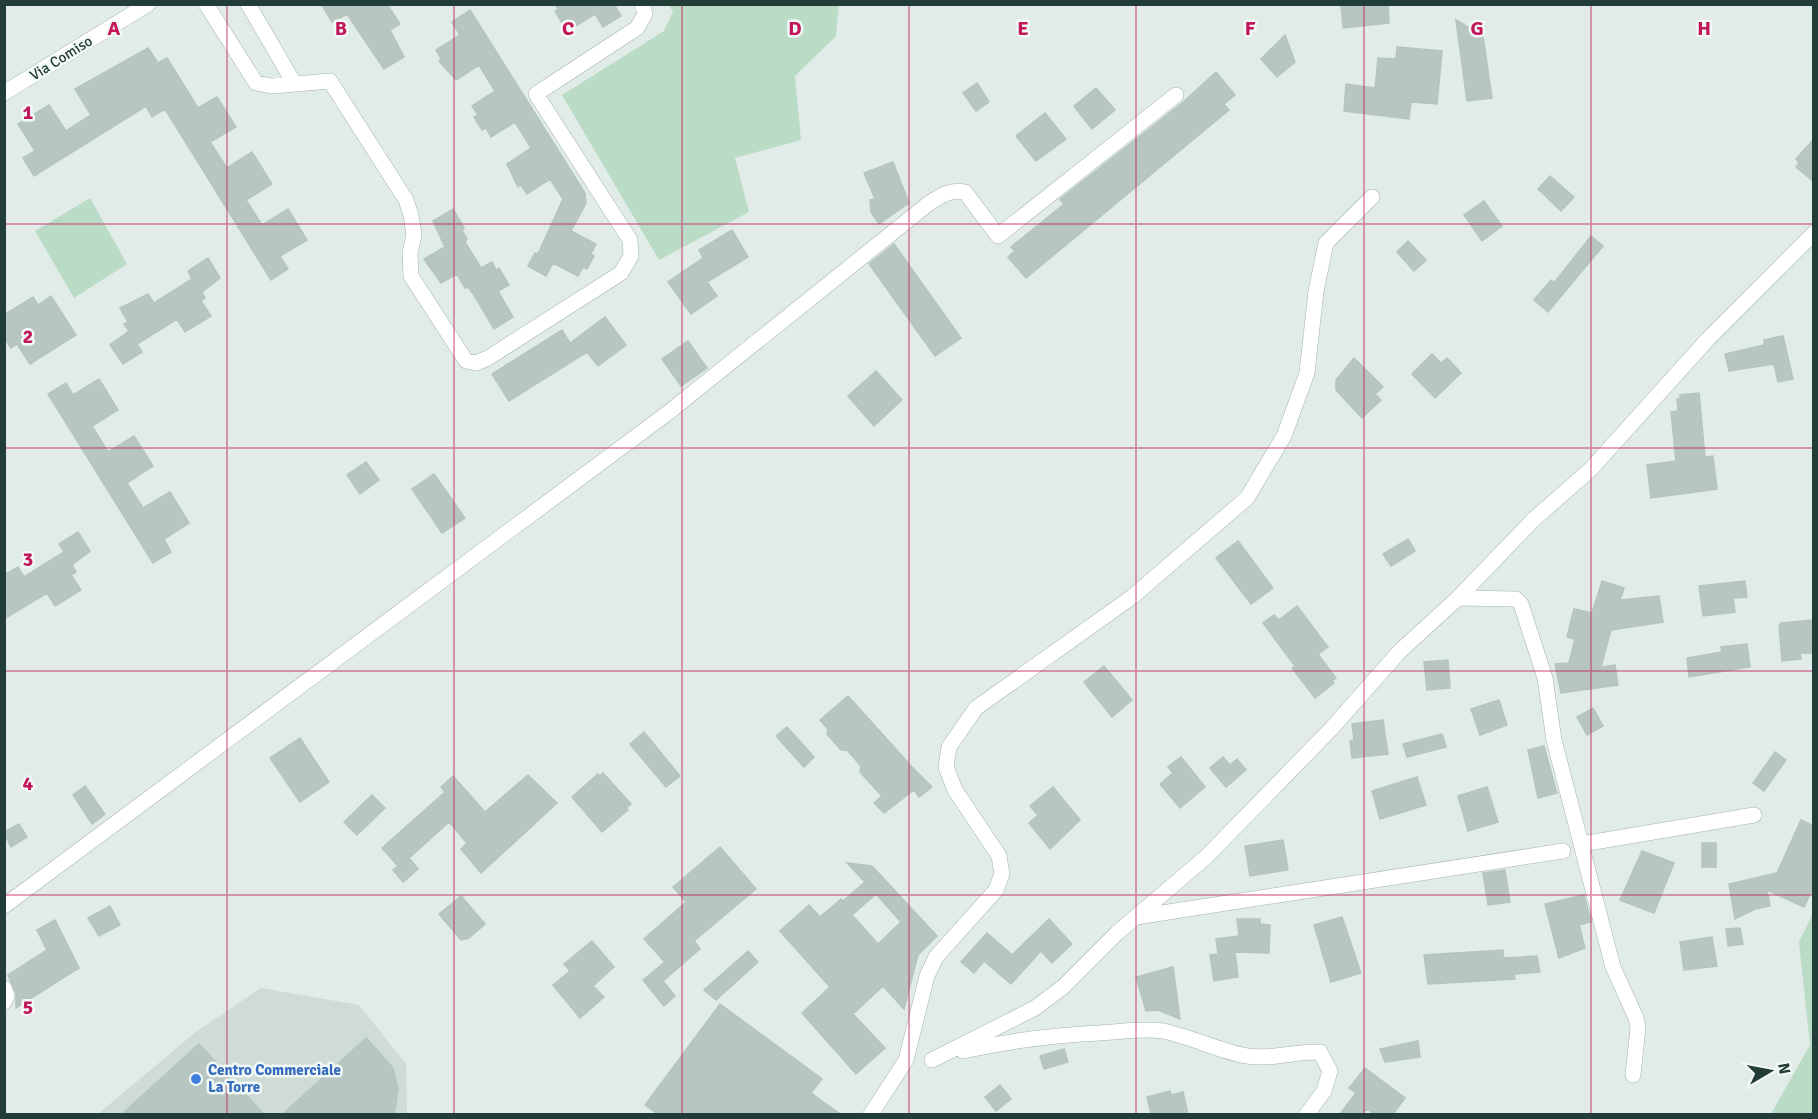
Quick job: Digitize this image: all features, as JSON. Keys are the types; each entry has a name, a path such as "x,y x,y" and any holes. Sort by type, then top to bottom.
{"street":[{"name":"Via Comiso","path":"4,93 148,4"},
{"path":"206,4 256,83 272,86 330,81 406,200 414,235 410,253 411,276 466,361 476,363 488,358 621,273 631,256 630,240 536,94 637,28 645,14 642,4"},
{"path":"248,4 294,83"},
{"path":"4,906 669,412 928,204 944,193 956,190 965,192 998,236 1176,96"},
{"path":"872,1114 906,1060 927,976 936,957 996,890 1002,874 999,856 952,783 946,767 949,747 976,708 1132,597 1247,498 1284,436 1307,373 1316,291 1326,243 1372,197"},
{"path":"932,1060 1035,1008 1063,987 1136,917 1206,857 1331,729 1400,651 1458,598 1533,520 1590,470 1708,339 1814,233"},
{"path":"1458,598 1516,599 1521,604 1545,678 1554,741 1613,967 1636,1018 1638,1028 1633,1075"},
{"path":"1582,844 1754,815"},
{"path":"1136,917 1563,851"},
{"path":"4,988 7,996 4,1002"},
{"path":"900,1069 1017,1039 1063,1034 1148,1030 1164,1032 1248,1056 1281,1057 1320,1052 1330,1071 1324,1091 1307,1114"}],"shaded area":[{"path":"261,988 359,1005 406,1064 407,1114 98,1114 197,1031"}],"green space":[{"path":"669,5 839,5 836,36 795,76 801,140 735,158 749,212 659,260 562,95 664,31 673,12"},
{"path":"90,198 127,264 74,298 35,231"},
{"path":"1813,913 1813,1114 1771,1114 1810,1045 1799,942"}],"building":[{"path":"321,4 387,4 400,24 390,30 404,57 384,69 347,14 332,22"},
{"path":"555,4 614,4 621,16 603,27 595,14 571,29 566,21 562,23 555,11 558,9"},
{"path":"1341,4 1388,4 1389,23 1343,28"},
{"path":"470,10 585,193 586,203 571,231 596,244 591,254 594,256 587,269 583,267 578,276 553,263 546,276 528,266 535,253 538,254 563,199 550,179 527,194 521,185 518,187 507,164 531,148 515,122 491,137 486,128 482,130 474,117 478,115 472,106 495,91 479,65 456,80 439,61 441,59 436,50 460,35 452,22"},
{"path":"1456,20 1483,36 1492,98 1467,101"},
{"path":"1285,35 1295,62 1277,77 1261,59"},
{"path":"1397,47 1442,51 1437,104 1411,102 1409,119 1344,111 1346,84 1375,88 1378,58 1396,59"},
{"path":"148,48 158,63 167,58 198,108 217,97 236,127 210,142 227,168 252,152 272,184 246,200 262,225 288,209 307,240 280,256 288,269 271,280 165,109 152,117 146,106 34,176 23,158 35,151 18,124 49,105 66,131 91,115 75,89"},
{"path":"1216,72 1235,95 1224,104 1229,110 1026,278 1008,257 1015,251 1011,247 1064,204 1060,199 1182,103"},
{"path":"977,83 989,102 976,111 963,93"},
{"path":"1096,88 1115,110 1092,129 1074,106"},
{"path":"1045,113 1066,139 1036,161 1016,136"},
{"path":"1814,139 1814,182 1796,167 1799,163 1796,159"},
{"path":"893,162 909,203 879,224 871,212 870,200 875,199 864,173"},
{"path":"1550,176 1574,197 1561,211 1538,189"},
{"path":"1484,201 1502,226 1482,241 1464,215"},
{"path":"453,209 464,228 462,230 467,239 465,242 481,268 492,262 496,270 499,268 509,285 498,291 513,317 494,329 474,295 468,287 465,288 457,274 441,283 424,259 445,247 433,221"},
{"path":"732,230 748,257 707,282 717,296 691,314 668,282 703,258 699,250"},
{"path":"1591,236 1603,246 1548,312 1534,300 1551,280 1554,283"},
{"path":"1408,241 1426,260 1414,271 1397,252"},
{"path":"894,244 961,338 935,356 869,264"},
{"path":"208,258 220,278 202,292 205,298 201,301 211,316 185,332 177,319 137,344 142,352 123,364 110,345 129,331 124,324 128,322 120,308 148,294 154,303 192,279 188,271"},
{"path":"51,296 76,335 30,364 17,344 11,348 4,337 4,315 33,297 38,305"},
{"path":"605,317 626,345 598,366 587,352 509,401 492,374 562,330 570,343"},
{"path":"1783,336 1793,379 1778,382 1774,364 1729,371 1725,354 1764,345 1764,340"},
{"path":"688,341 707,368 681,386 662,359"},
{"path":"1432,354 1441,363 1447,358 1461,373 1435,398 1412,374"},
{"path":"1354,358 1383,387 1375,394 1381,400 1362,418 1336,390 1336,380"},
{"path":"876,371 902,400 874,426 848,396"},
{"path":"99,379 118,410 92,426 108,452 134,436 153,466 127,483 143,508 170,492 189,523 164,539 171,552 153,563 48,394 66,383 73,395"},
{"path":"1699,393 1705,457 1713,456 1717,489 1651,498 1647,465 1676,461 1671,412 1678,411 1677,399 1680,399 1680,395"},
{"path":"366,462 379,480 360,494 347,475"},
{"path":"434,474 465,518 442,533 412,489"},
{"path":"78,532 90,551 72,565 76,572 71,575 81,590 55,606 47,593 4,619 4,575 18,567 24,577 64,552 59,544"},
{"path":"1408,539 1415,551 1391,566 1383,554"},
{"path":"1238,541 1273,588 1251,604 1216,558"},
{"path":"1602,581 1624,588 1620,600 1659,596 1663,622 1611,630 1601,667 1615,665 1618,685 1561,693 1555,664 1569,663 1575,639 1567,637 1574,609 1592,613"},
{"path":"1745,581 1747,597 1733,598 1735,612 1703,616 1699,586"},
{"path":"1297,606 1328,647 1318,654 1336,678 1332,681 1334,683 1315,698 1292,668 1295,666 1263,623 1274,615 1279,620"},
{"path":"1814,620 1814,653 1800,653 1801,659 1782,661 1779,626 1781,623"},
{"path":"1747,644 1750,667 1689,677 1687,658 1722,652 1721,647"},
{"path":"1448,660 1450,688 1427,690 1424,662"},
{"path":"1104,666 1132,700 1112,717 1084,682"},
{"path":"848,696 932,787 919,797 914,790 884,813 874,803 882,796 860,772 861,766 847,750 841,750 827,734 828,729 820,720"},
{"path":"1499,700 1507,725 1480,735 1471,709"},
{"path":"1593,708 1603,726 1587,735 1577,717"},
{"path":"1383,720 1388,754 1352,758 1350,741 1354,740 1352,724"},
{"path":"787,727 814,757 804,767 776,736"},
{"path":"644,732 680,776 666,787 630,744"},
{"path":"1442,734 1446,747 1407,757 1403,744"},
{"path":"300,738 329,782 300,802 270,758"},
{"path":"1544,746 1557,793 1538,798 1528,750"},
{"path":"1775,752 1786,760 1764,791 1753,783"},
{"path":"1181,757 1205,787 1180,808 1160,784 1173,773 1168,767"},
{"path":"1223,757 1230,765 1237,759 1246,770 1226,787 1210,768"},
{"path":"603,773 631,804 626,808 628,810 602,832 572,797 598,774 599,776"},
{"path":"528,775 557,803 481,873 461,849 467,843 449,822 409,858 418,869 408,878 403,882 393,870 398,866 382,848 445,792 441,787 453,776 485,812"},
{"path":"1417,777 1426,805 1380,819 1372,791"},
{"path":"85,786 105,814 92,824 73,795"},
{"path":"1053,787 1080,820 1050,849 1029,823 1038,815 1030,806"},
{"path":"1487,787 1498,822 1468,831 1458,796"},
{"path":"372,795 385,808 357,835 344,822"},
{"path":"1801,820 1814,826 1814,886 1804,907 1767,890 1770,906 1755,909 1735,919 1729,884 1777,873"},
{"path":"19,824 27,837 11,847 4,832"},
{"path":"1283,840 1288,870 1250,876 1245,846"},
{"path":"1702,843 1716,843 1716,867 1702,867"},
{"path":"720,847 756,889 694,941 700,949 663,981 675,996 664,1006 643,980 665,962 644,939 686,902 673,887"},
{"path":"1642,851 1674,863 1654,913 1620,900"},
{"path":"847,863 872,866 937,936 918,955 904,1009 883,986 853,1014 885,1048 856,1074 802,1013 830,987 780,931 809,905 820,917 865,882","holes":["876,894 901,922 878,944 852,915"]},
{"path":"1505,870 1510,902 1488,905 1483,873"},
{"path":"1584,895 1591,922 1579,925 1585,948 1559,958 1545,904"},
{"path":"461,896 485,924 469,938 461,940 439,914"},
{"path":"110,906 120,925 99,936 88,918"},
{"path":"1342,917 1361,973 1331,982 1314,925"},
{"path":"1049,919 1072,944 1052,963 1041,951 1011,984 984,961 974,973 961,962 987,933 1012,955"},
{"path":"1237,919 1260,919 1260,924 1270,925 1269,953 1235,952 1238,977 1214,981 1210,955 1218,954 1216,939 1239,936"},
{"path":"55,920 79,968 16,1008 16,993 8,975 47,950 37,930"},
{"path":"1740,928 1743,944 1728,946 1726,929"},
{"path":"1712,937 1717,966 1684,970 1680,942"},
{"path":"592,941 614,967 593,986 604,997 580,1018 553,985 570,971 564,964"},
{"path":"1503,950 1503,958 1537,956 1540,972 1514,974 1515,979 1428,984 1424,955"},
{"path":"748,951 758,962 716,1000 704,990"},
{"path":"1173,967 1180,1019 1158,1010 1146,1011 1136,977"},
{"path":"720,1004 822,1079 811,1093 840,1114 658,1114 645,1105"},
{"name":"Centro Commerciale La Torre","path":"366,1038 393,1068 398,1089 394,1114 283,1114"},
{"path":"1418,1041 1420,1057 1385,1062 1380,1049"},
{"name":"Centro Commerciale La Torre","path":"199,1044 264,1114 122,1114"},
{"path":"1064,1049 1068,1062 1044,1069 1040,1056"},
{"path":"1365,1068 1405,1098 1393,1114 1375,1114 1367,1109 1362,1114 1340,1114 1356,1093 1349,1088"},
{"path":"1000,1085 1011,1099 996,1111 985,1097"},
{"path":"1170,1091 1171,1095 1183,1092 1188,1114 1151,1114 1147,1097"}],"place":[{"name":"Centro Commerciale La Torre","path":"196,1079"}]}
